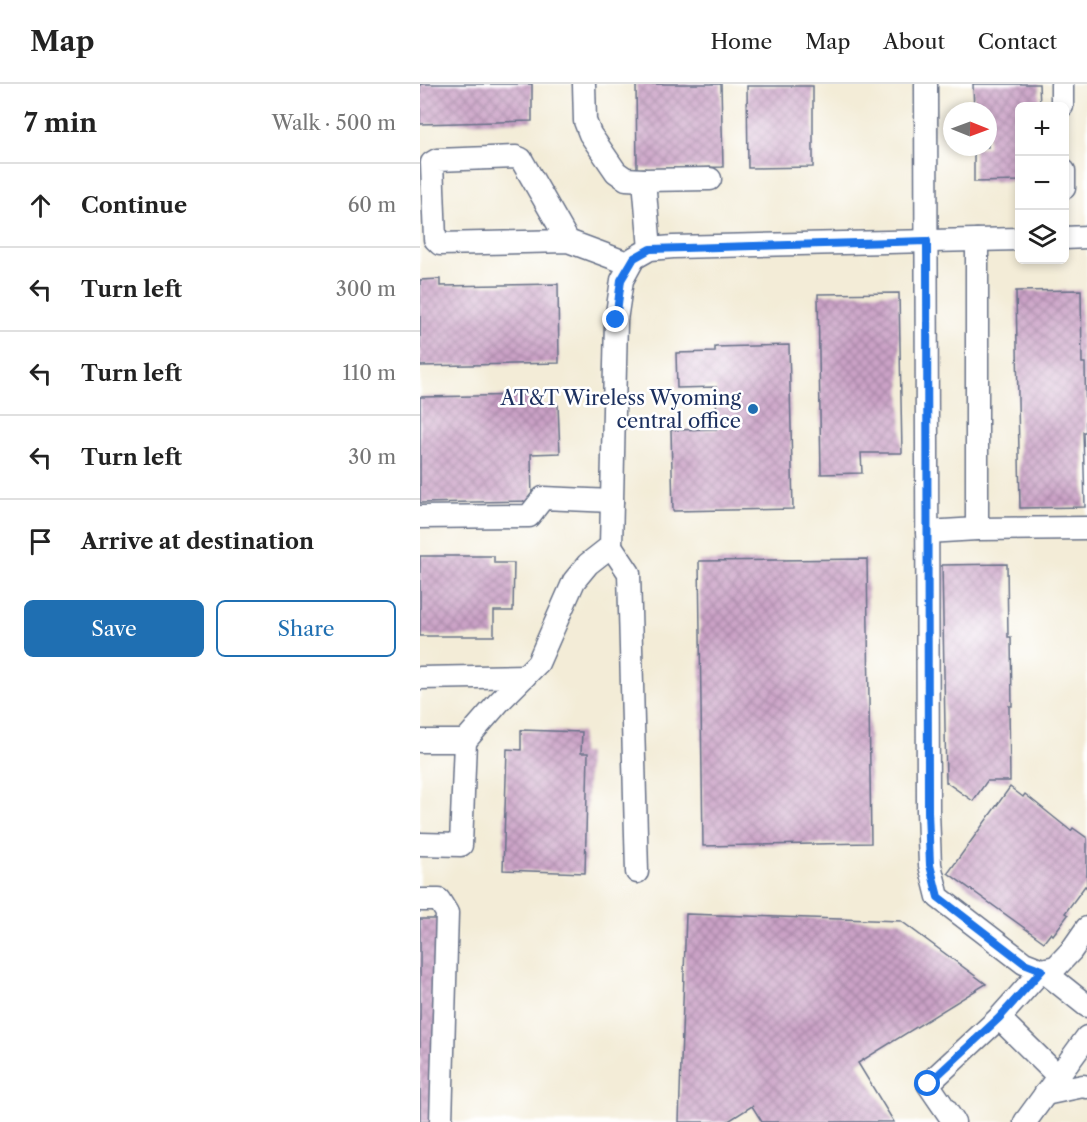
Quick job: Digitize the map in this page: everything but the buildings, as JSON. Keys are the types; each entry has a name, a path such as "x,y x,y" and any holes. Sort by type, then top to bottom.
{"street":[{"path":"584,84 585,121 590,134 616,172 626,179 710,179"},
{"path":"926,84 928,833 930,865 938,897 1024,963 1042,970 1087,1006"},
{"path":"1062,84 1062,102"},
{"path":"568,241 521,159 516,157 437,160 432,163 435,239 440,243 568,241 630,264"},
{"path":"644,180 650,249"},
{"path":"1069,238 1087,237"},
{"path":"637,872 629,573 611,546 616,320 621,280 630,264 634,258 650,249 1015,239"},
{"path":"977,240 977,529"},
{"path":"420,517 529,516 543,498 612,501"},
{"path":"927,532 1087,528"},
{"path":"420,844 461,845 465,741 499,702 538,663 574,581 588,564 611,546"},
{"path":"420,678 525,676"},
{"path":"420,741 465,741"},
{"path":"420,900 440,900 447,913 441,1122"},
{"path":"954,1122 928,1084 999,1018 1042,970 1056,967 1087,928"},
{"path":"999,1018 1052,1085 1087,1087"},
{"path":"1025,1122 1087,1036"}],"place":[{"name":"AT&T Wireless Wyoming central office","path":"753,409"}],"route":[{"path":"616,320 621,280 634,258 650,249 927,241 928,833 930,865 938,897 1024,963 1042,970 999,1018 928,1084"}]}
